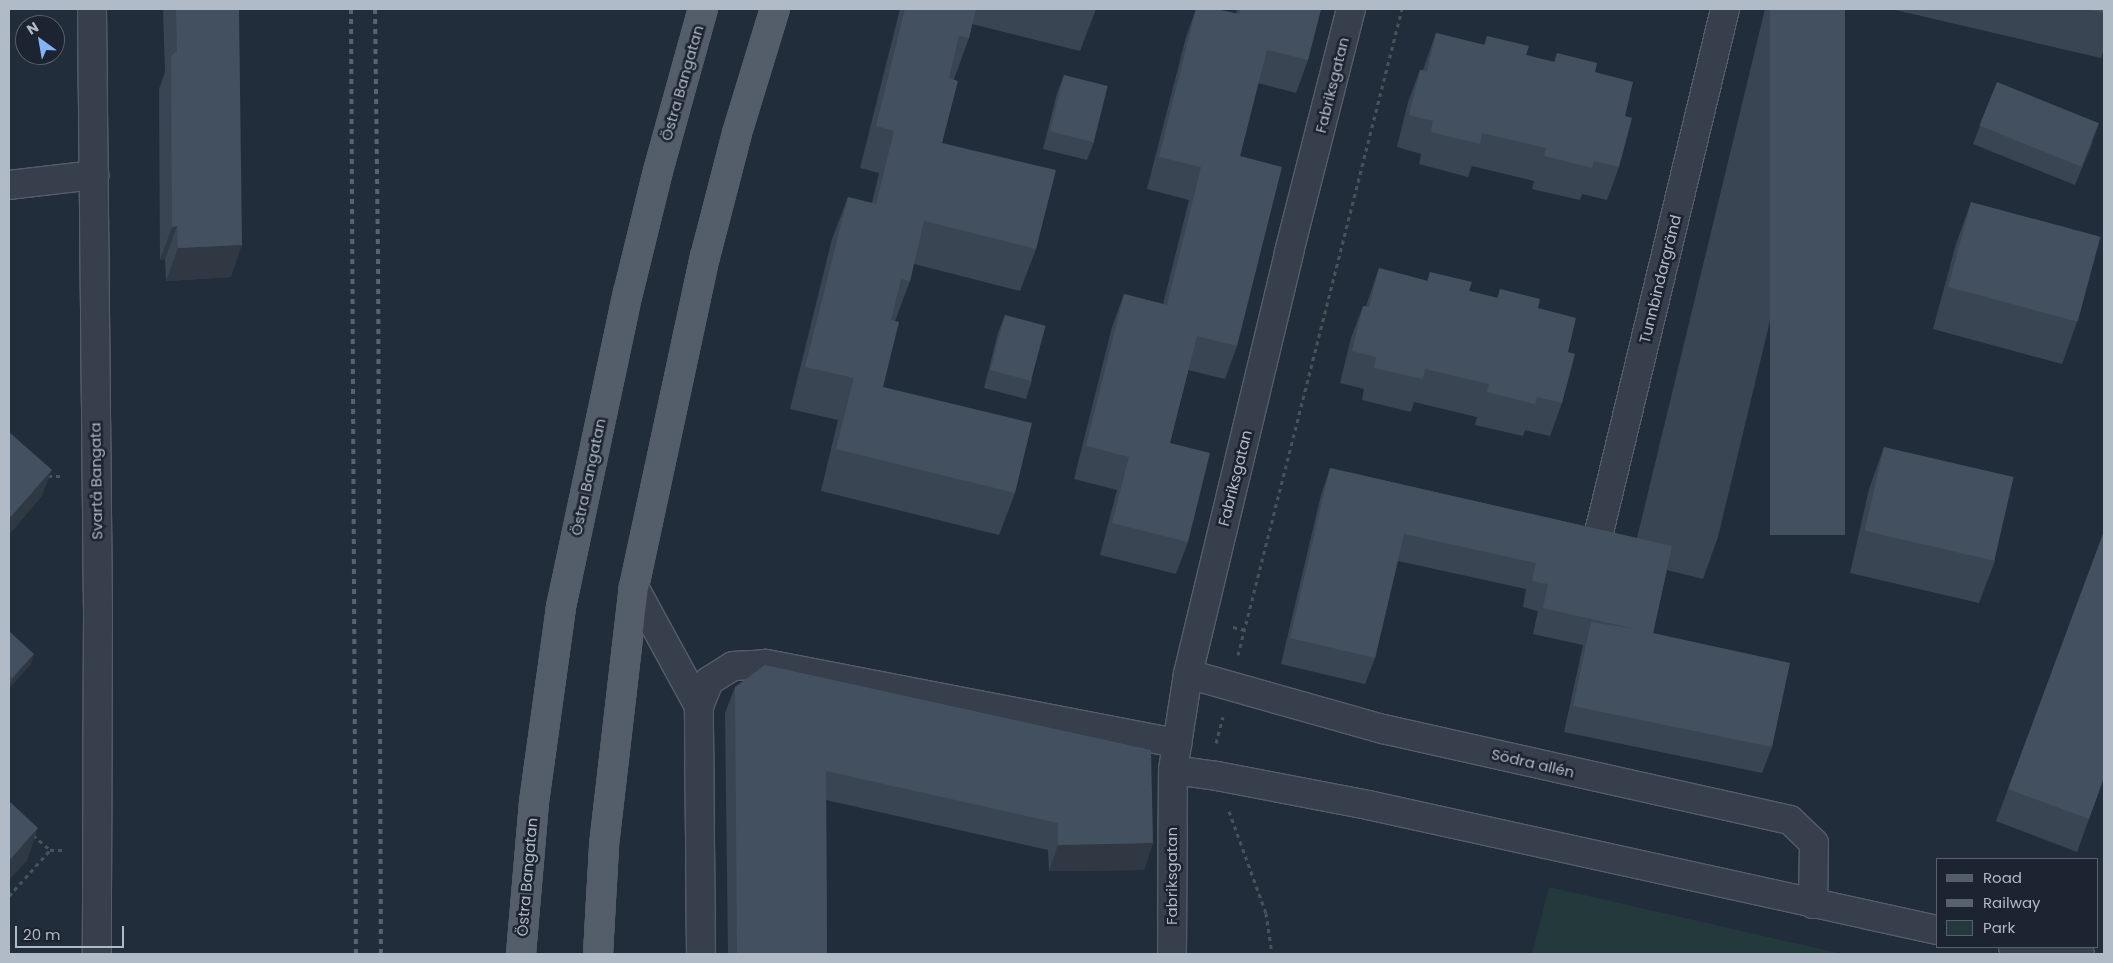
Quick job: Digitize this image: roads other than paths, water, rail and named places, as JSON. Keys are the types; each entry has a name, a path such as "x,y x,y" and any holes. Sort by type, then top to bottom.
{"main road":[{"name":"Östra Bangatan","path":"522,954 534,802 563,598 628,293 658,171 703,9"},
{"path":"598,954 604,845 634,587 705,257 737,133 775,9"}],"street":[{"name":"Svartå Bangata","path":"92,9 98,849 97,954"},
{"name":"Fabriksgatan","path":"1172,954 1173,770 1188,674 1289,252 1351,9"},
{"name":"Tunnbindargränd","path":"1595,549 1725,9"},
{"path":"9,184 94,175"},
{"path":"634,587 699,706"},
{"path":"701,954 699,706 709,681 732,666 766,664 1177,743"},
{"name":"Södra allén","path":"1188,674 1383,729 1790,820 1814,843 1813,904"},
{"path":"1173,770 1217,776 1368,805 1936,930"},
{"path":"2018,948 2033,951 2080,954"}],"railway":[{"path":"351,9 356,954"},
{"path":"375,9 381,954"}]}
